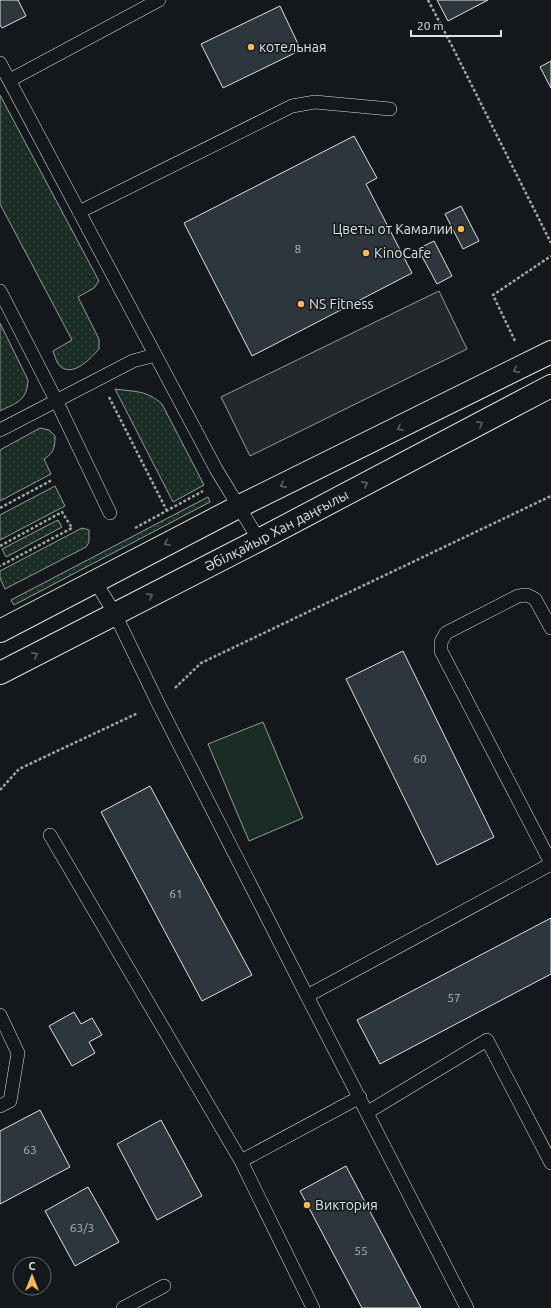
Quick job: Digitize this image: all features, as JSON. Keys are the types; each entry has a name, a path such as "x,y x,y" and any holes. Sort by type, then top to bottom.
{"main road":[{"path":"0,631 95,580 238,507 551,352"},
{"name":"Әбілқайыр Хан даңғылы","path":"0,673 259,540 551,386"}],"lane":[{"path":"10,80 158,0"},
{"path":"0,63 155,355 238,507 259,540"},
{"path":"79,212 292,106 315,102 390,109"},
{"path":"0,291 56,400 110,513"},
{"path":"0,430 133,361 155,355"},
{"path":"95,580 114,614 467,1308"},
{"path":"307,996 551,864 440,652 440,642 446,634 518,596 527,595 535,598 551,628"},
{"path":"50,835 240,1161 313,1308"},
{"path":"0,1015 18,1053 10,1102 0,1106"},
{"path":"368,1112 487,1040 551,1163"},
{"path":"240,1161 360,1097"},
{"path":"123,1308 164,1286"}],"path":[{"path":"428,0 551,243"},
{"path":"527,365 492,295 551,256"},
{"path":"109,397 167,511"},
{"path":"0,508 52,480"},
{"path":"129,531 223,480"},
{"path":"0,790 19,769 158,703 201,663 551,496"},
{"path":"0,546 62,512 72,528 0,566"}],"green space":[{"path":"0,95 99,281 94,288 78,297 99,339 99,349 87,361 70,370 60,366 53,351 72,340 0,204"},
{"path":"0,323 28,380 23,397 16,403 0,411"},
{"path":"115,389 135,391 146,394 162,404 204,485 173,502"},
{"path":"40,428 49,430 55,436 53,449 44,459 51,474 0,501 0,450"},
{"path":"55,486 65,506 0,540 0,515"},
{"path":"208,497 210,502 14,605 11,600"},
{"path":"58,520 62,527 6,557 2,549"},
{"path":"82,528 89,530 89,542 86,547 5,589 0,578 0,571"},
{"path":"263,722 303,818 249,841 208,744"}],"shaded area":[{"path":"439,291 467,349 250,456 221,397"}],"building":[{"path":"0,0 18,0 26,16 2,28 0,25"},
{"path":"437,0 488,0 448,21"},
{"name":"котельная","path":"280,6 301,50 223,88 201,44"},
{"path":"551,61 551,88 540,67"},
{"path":"354,136 377,178 366,184 412,273 252,356 184,223"},
{"path":"461,206 479,241 463,249 445,214"},
{"path":"434,241 452,276 437,284 418,249"},
{"path":"403,651 494,837 437,865 346,679"},
{"path":"150,786 252,975 202,1001 101,812"},
{"path":"551,918 551,974 380,1064 357,1020"},
{"path":"74,1012 81,1024 92,1018 102,1035 89,1042 95,1053 72,1066 49,1026"},
{"path":"40,1110 70,1167 0,1204 0,1131"},
{"path":"161,1120 202,1196 157,1220 117,1144"},
{"path":"346,1166 421,1308 362,1308 300,1191"},
{"path":"88,1187 119,1242 75,1266 45,1211"}],"place":[{"name":"котельная","path":"251,47"},
{"name":"Цветы от Камалии","path":"461,229"},
{"name":"KinoCafe","path":"366,253"},
{"name":"NS Fitness","path":"301,304"},
{"name":"Виктория","path":"307,1205"}]}
